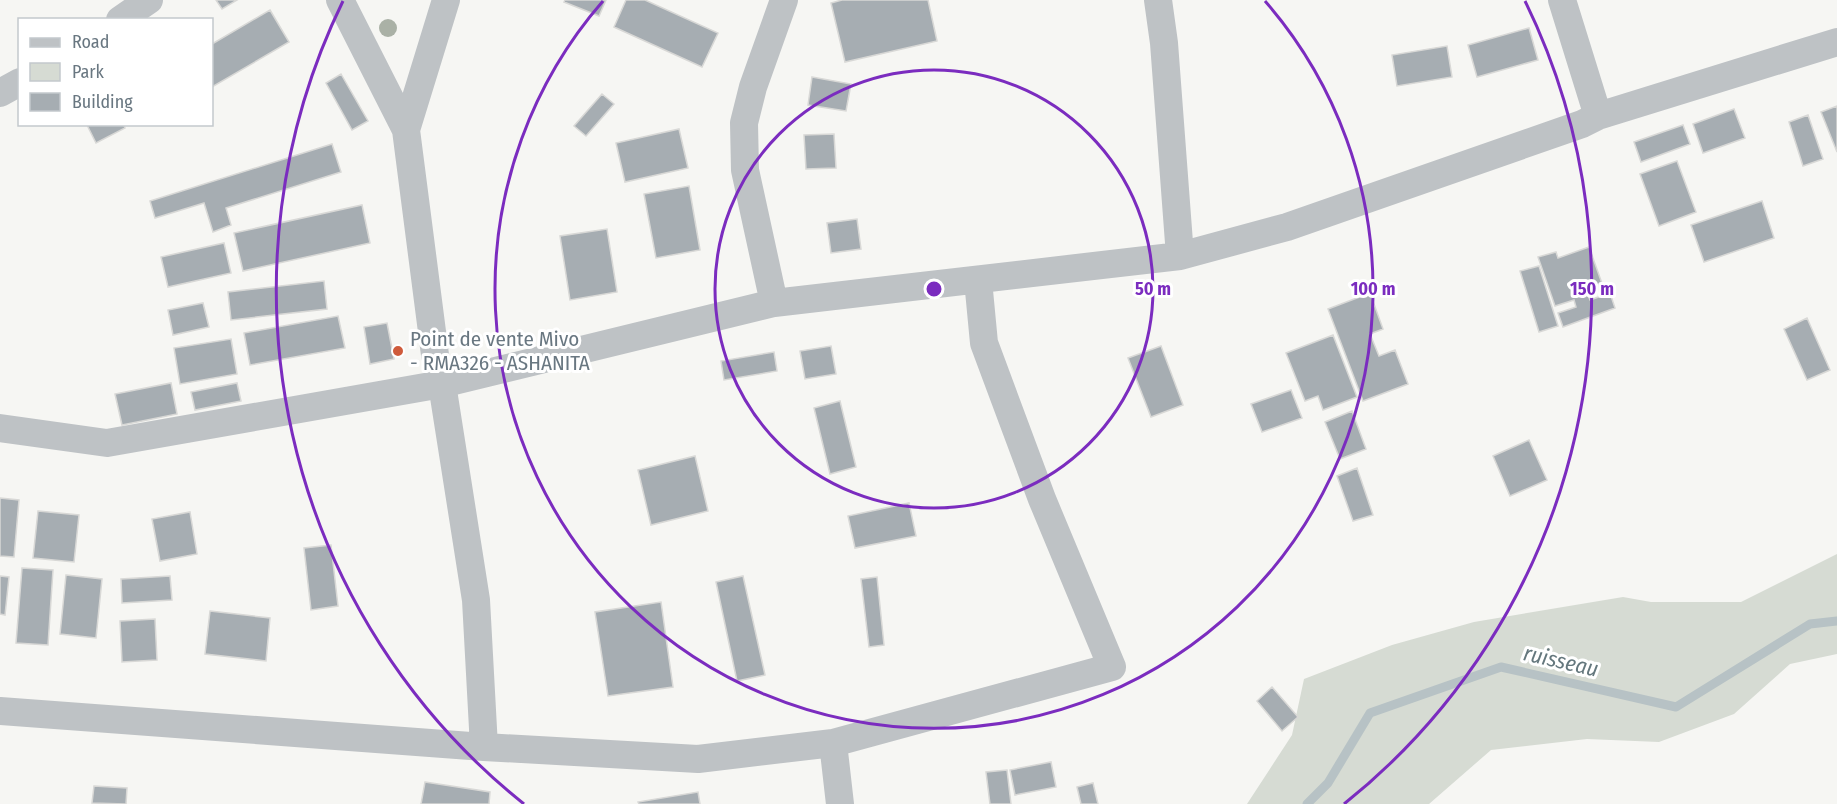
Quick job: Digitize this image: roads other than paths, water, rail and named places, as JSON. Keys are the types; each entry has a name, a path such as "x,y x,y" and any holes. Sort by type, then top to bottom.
{"street":[{"path":"123,18 149,0"},
{"path":"340,0 406,130 435,355 442,384 476,600 484,747"},
{"path":"406,130 446,0"},
{"path":"774,303 744,170 744,123 753,87 784,0"},
{"path":"1158,0 1165,55 1180,256"},
{"path":"1563,0 1598,116"},
{"path":"0,428 107,443 442,384 774,303 1180,256 1287,226 1582,124 1598,116 1837,42"},
{"path":"0,93 18,83"},
{"path":"0,711 484,747 698,759 833,743 1112,667 1042,499 984,343 978,280"},
{"path":"833,743 840,804"}],"waterway":[{"name":"ruisseau","path":"1307,804 1328,783 1370,713 1501,667 1676,707 1810,624 1837,621"}],"place":[{"name":"Point de vente Mivo - RMA326 - ASHANITA","path":"398,351"}]}
